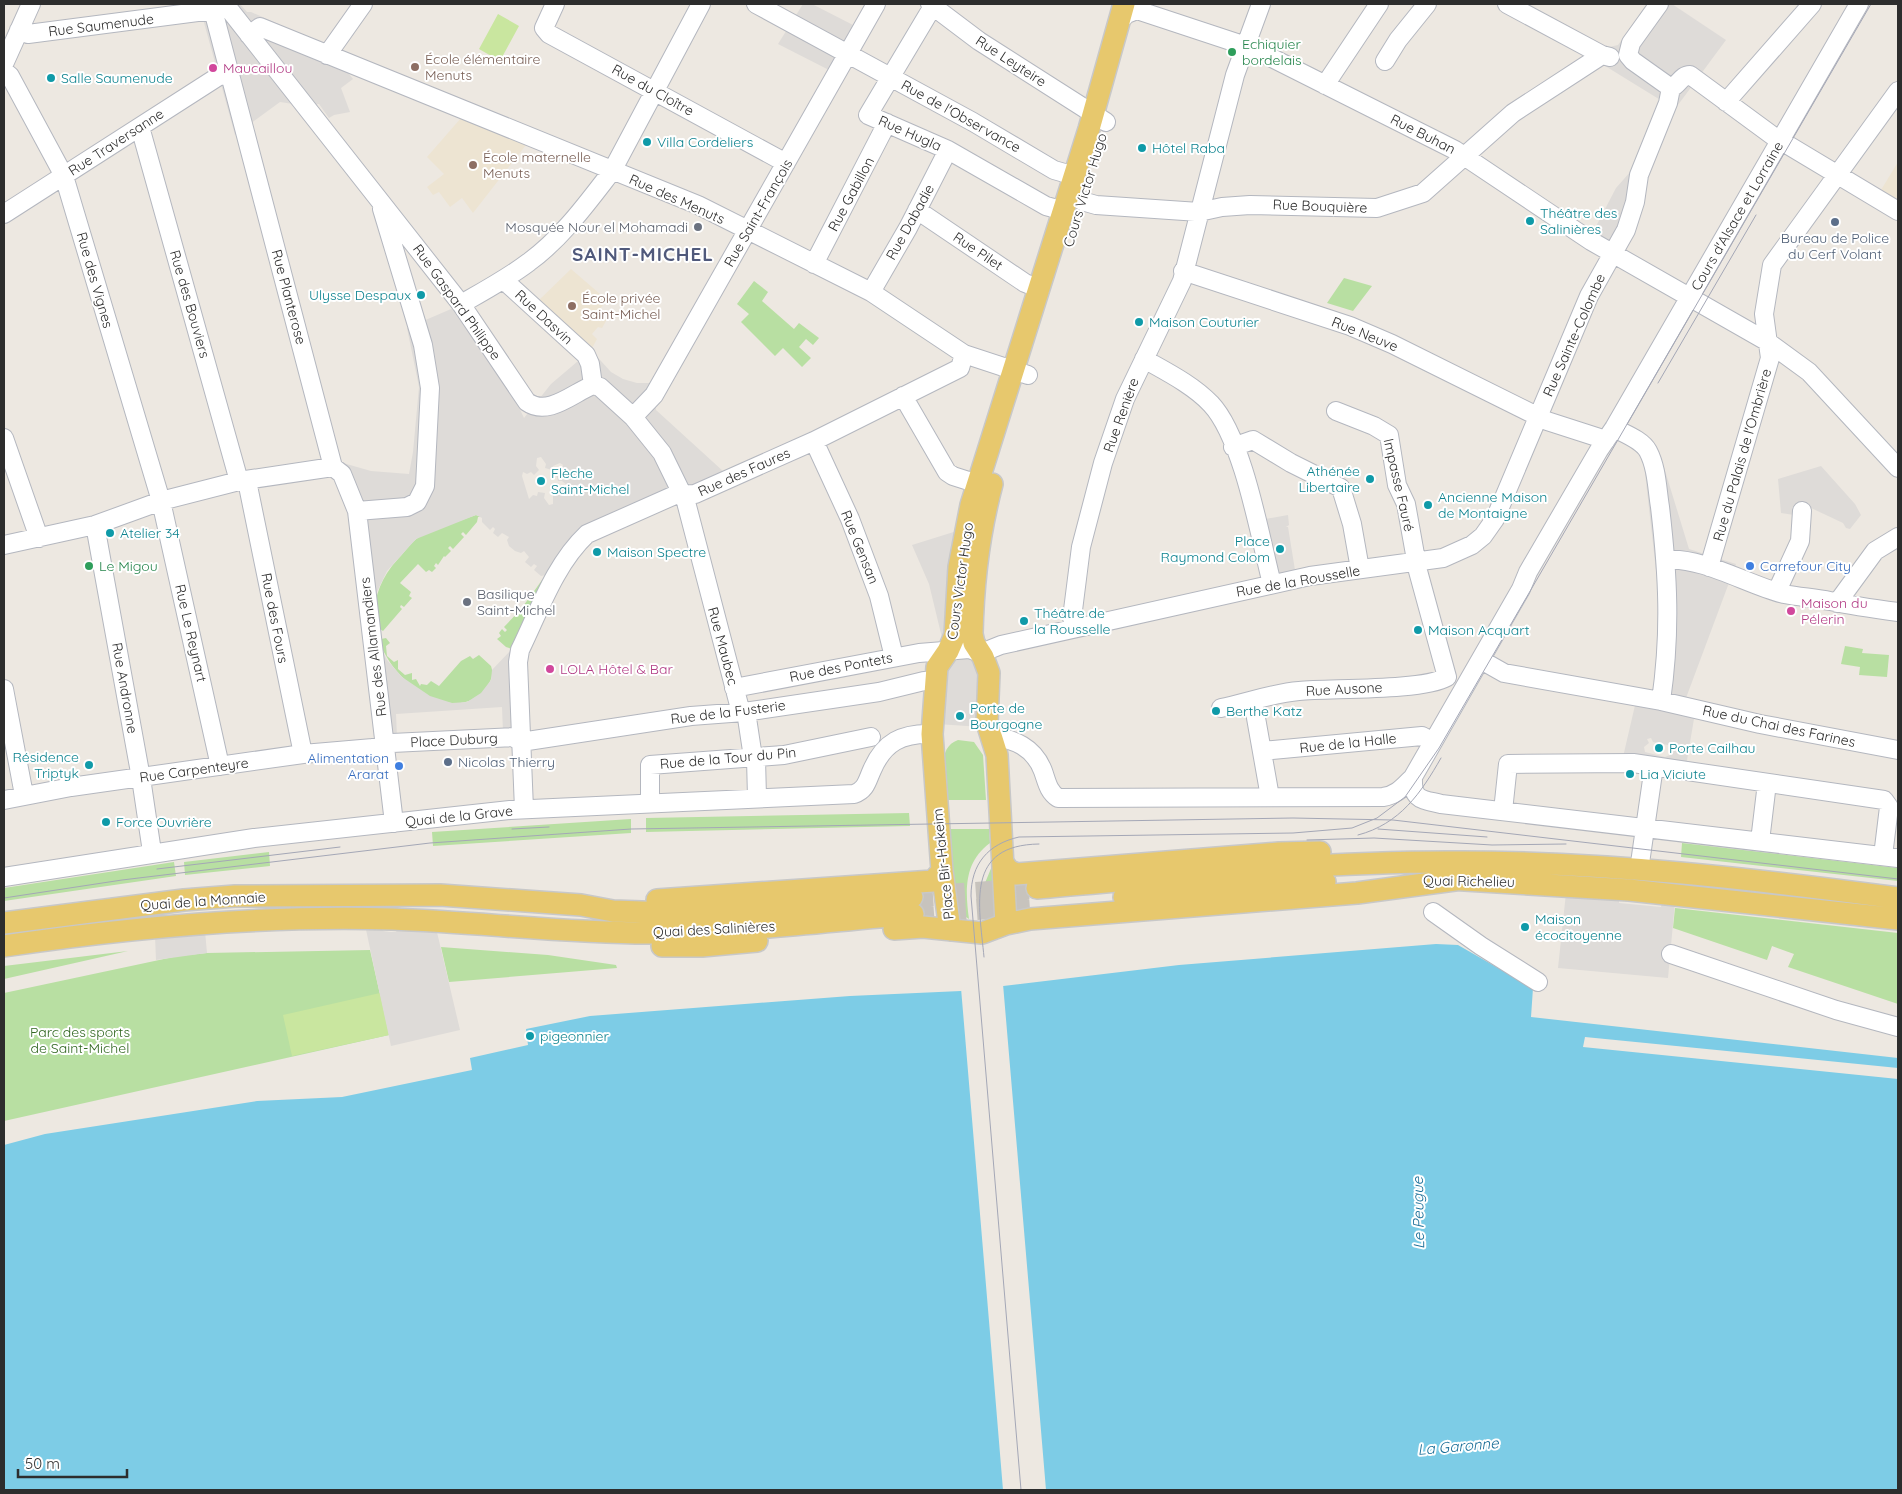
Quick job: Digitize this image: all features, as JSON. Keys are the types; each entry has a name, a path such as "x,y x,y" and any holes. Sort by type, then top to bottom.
{"main road":[{"name":"Cours Victor Hugo","path":"932,734 935,681 939,662 948,651 955,635 956,599 964,537 978,484 1021,373 1082,201 1099,118 1129,10"},
{"name":"Cours Victor Hugo","path":"991,736 987,723 989,673 981,653 974,643 972,634 980,540 1040,289 1075,176 1099,118"},
{"name":"Place Bir-Hakeim","path":"932,734 942,871 950,930 982,933 1006,924 1030,919 1357,894 1462,870"},
{"path":"991,736 997,755 1006,924"},
{"path":"1004,864 1008,870 1016,874 1279,853 1334,852 1462,870"},
{"name":"Quai Richelieu","path":"1462,870 1540,864 1639,870 1898,898"},
{"name":"Quai Richelieu","path":"1038,896 1338,865 1462,870 1898,919"},
{"path":"581,906 614,899 702,899 933,881 942,871"},
{"name":"Quai de la Monnaie","path":"4,923 190,900 287,895 402,895"},
{"name":"Quai des Salinières","path":"402,895 515,900 630,912 699,914 913,906 690,931 651,933 579,931 402,920"},
{"name":"Quai de la Monnaie","path":"4,946 181,924 268,918 402,920"},
{"path":"579,931 613,942 666,946 702,946 923,927 950,930"}],"street":[{"path":"4,64 31,4"},
{"path":"327,55 363,4"},
{"name":"Rue du Cloître","path":"555,4 544,28 548,34 786,163"},
{"path":"461,304 501,281 530,261 546,247 612,171 701,4"},
{"name":"Rue de l'Observance","path":"756,4 973,122 1054,170 1075,176"},
{"name":"Rue Saint-François","path":"633,417 654,395 876,4"},
{"name":"Rue Renière","path":"1075,628 1072,618 1081,547 1111,439 1125,399 1170,308 1184,272 1245,45 1261,4"},
{"path":"1325,85 1379,4"},
{"path":"1385,61 1390,51 1427,4"},
{"path":"1507,4 1602,56 1628,55"},
{"path":"1628,55 1631,43 1659,4"},
{"path":"1726,102 1812,4"},
{"name":"Cours d'Alsace et Lorraine","path":"1413,777 1521,589 1528,572 1690,297 1859,4"},
{"name":"Rue Hugla","path":"932,5 868,115 948,150 1046,206 1064,211"},
{"name":"Rue Leyteire","path":"932,5 979,41 1099,118"},
{"name":"Rue Saumenude","path":"19,30 28,34 220,6"},
{"name":"Rue Gaspard Philippe","path":"220,6 249,35 380,198 461,304 527,402 534,406 552,406 593,385"},
{"name":"Rue Planterose","path":"220,6 230,73 338,470"},
{"name":"Rue Buhan","path":"1129,10 1245,45 1464,156 1614,254 1768,342 1809,372 1898,468"},
{"name":"Rue des Menuts","path":"249,35 260,27 698,205 870,292 964,354 1021,373"},
{"path":"1628,55 1633,61 1672,88 1686,75 1696,80 1780,140 1898,211"},
{"name":"Rue Bouquière","path":"1082,201 1096,205 1199,212 1250,205 1377,208 1423,192 1514,113 1602,56"},
{"name":"Rue des Vignes","path":"4,71 10,76 64,176 161,501"},
{"name":"Rue Traversanne","path":"4,214 219,76 230,73"},
{"name":"Rue Sainte-Colombe","path":"1538,416 1589,296 1614,254 1632,214 1640,175 1668,104 1672,88"},
{"name":"Rue du Palais de l'Ombrière","path":"1709,567 1770,358 1764,304 1772,265 1898,91"},
{"name":"Rue Gabillon","path":"814,264 887,123"},
{"name":"Rue des Bouviers","path":"140,126 243,481"},
{"name":"Rue Dabadie","path":"870,292 917,210 948,150"},
{"name":"Rue Gaspard Philippe","path":"357,511 407,507 417,502 425,486 430,388 417,324 380,198"},
{"name":"Rue Pilet","path":"917,210 1027,284 1040,289"},
{"name":"Rue Neuve","path":"1184,272 1394,344 1538,416 1610,434"},
{"name":"Rue Dasvin","path":"501,281 508,284 586,355 590,364 593,385"},
{"name":"Rue des Faures","path":"524,809 518,662 520,650 562,565 587,534 675,495 695,494 814,441 960,368 964,354"},
{"path":"1144,359 1178,378 1210,404 1223,421 1245,475 1272,584"},
{"name":"Rue Maubec","path":"593,385 600,387 610,394 633,417 662,453 682,494 739,705 748,718 752,751 756,759 757,797"},
{"path":"903,396 948,472 978,484"},
{"name":"Impasse Fauré","path":"1336,411 1374,426 1390,435 1397,485 1406,504 1416,563"},
{"name":"Rue de la Rousselle","path":"981,653 1001,645 1310,576 1443,558 1472,546 1488,530 1495,519 1538,416"},
{"path":"1480,660 1504,673 1661,701 1669,628 1666,560 1655,469 1647,449 1637,441 1610,434"},
{"path":"4,438 39,538"},
{"path":"1233,447 1253,440 1290,464 1347,487 1360,569"},
{"name":"Rue Gensan","path":"814,441 850,519 879,596 894,657"},
{"path":"4,545 94,525 161,501 243,481 338,470"},
{"name":"Rue des Allamandiers","path":"338,470 357,511 394,823"},
{"name":"Rue des Fours","path":"243,481 303,754"},
{"name":"Rue Le Reynart","path":"161,501 220,766"},
{"path":"1777,591 1800,541 1802,511"},
{"name":"Rue Andronne","path":"94,525 141,778 152,852"},
{"path":"1838,603 1875,551 1898,537"},
{"path":"1666,560 1679,560 1709,567 1777,591 1898,612"},
{"path":"1416,563 1447,677 1464,687"},
{"name":"Rue des Pontets","path":"734,688 930,651 969,649 981,653"},
{"name":"Rue Ausone","path":"1221,708 1297,691 1440,682 1447,677"},
{"name":"Rue de la Fusterie","path":"521,742 691,716 744,712 878,692 935,681"},
{"path":"4,689 24,796"},
{"path":"1253,701 1270,797"},
{"name":"Rue du Chai des Farines","path":"1661,701 1760,724 1898,750"},
{"path":"524,809 854,794 860,792 880,742 916,733 932,734"},
{"path":"991,736 1014,740 1027,749 1042,768 1051,793 1058,798 1383,797 1393,795 1413,777"},
{"name":"Rue de la Halle","path":"1262,751 1422,736 1433,742"},
{"name":"Place Duburg","path":"385,745 513,737 521,742"},
{"name":"Rue de la Tour du Pin","path":"650,803 650,765 756,759 880,742"},
{"name":"Rue Carpenteyre","path":"4,800 303,754 385,745"},
{"path":"1413,777 1412,789 1421,799 1441,804 1890,857 1894,807 1884,800 1621,762 1508,764 1503,811"},
{"path":"1639,870 1654,766"},
{"path":"1760,841 1767,783"},
{"name":"Quai de la Grave","path":"394,823 524,809"},
{"path":"4,877 152,852 254,838 394,823"},
{"path":"402,895 402,920"},
{"path":"1433,912 1481,946 1538,982"},
{"path":"1671,954 1836,1010 1898,1027"}],"shaded area":[{"path":"206,4 240,4 247,12 251,12 326,45 353,79 341,88 350,112 334,115 329,118 319,104 306,106 280,102 235,135 203,19"},
{"path":"803,4 812,4 855,26 829,70 778,44"},
{"path":"1647,4 1672,4 1726,40 1675,109 1602,64 1605,48 1618,45"},
{"name":"École maternelle Menuts","path":"461,118 526,145 473,213 462,198 450,207 439,192 433,195 427,187 444,174 427,157"},
{"path":"1898,162 1898,200 1881,190"},
{"path":"1631,171 1639,175 1619,245 1593,232 1616,188"},
{"name":"École privée Saint-Michel","path":"571,269 607,300 599,310 607,317 606,321 602,328 598,327 592,334 597,339 591,350 537,302"},
{"path":"458,306 505,378 524,418 551,384 591,350 611,372 623,379 637,383 653,383 656,410 724,472 593,526 583,526 557,562 546,575 541,576 534,570 537,566 534,564 531,567 525,562 529,557 524,551 521,553 515,551 509,546 507,540 509,537 502,533 498,537 493,533 495,529 493,527 490,530 482,522 482,518 476,515 416,539 387,571 376,594 360,503 343,463 371,471 409,474 419,387 407,328","holes":["541,457 546,464 545,468 552,470 553,466 560,463 563,465 560,473 556,474 558,481 562,481 568,486 567,489 559,490 556,487 550,492 553,496 553,504 549,505 544,498 545,493 538,492 537,496 533,495 529,499 522,476 523,472 527,474 531,472 534,475 539,470 536,466 537,458"]},
{"path":"1659,451 1689,549 1736,564 1686,698 1662,694 1662,624 1644,464"},
{"path":"1821,466 1855,504 1861,515 1850,529 1846,528 1843,523 1809,507 1794,515 1781,513 1778,479"},
{"name":"Place Raymond Colom","path":"1288,515 1289,525 1286,527 1288,527 1295,570 1275,576 1260,520"},
{"path":"960,530 943,642 929,584 912,545"},
{"path":"379,644 387,660 402,677 430,696 452,703 467,702 481,693 491,680 492,670 512,649 513,727 503,732 502,707 396,714 397,737 393,737 382,693 388,693 386,673 381,674"},
{"path":"968,656 981,666 982,727 937,724 946,661"},
{"path":"1636,701 1695,713 1686,766 1623,757","holes":["1651,738 1653,742 1673,746 1674,749 1672,749 1670,755 1665,757 1645,752 1644,747 1649,743 1647,739"]},
{"path":"1566,893 1619,898 1619,903 1661,907 1662,901 1675,902 1668,978 1558,968"},
{"path":"365,925 382,925 383,931 390,932 396,932 398,927 436,928 460,1030 391,1046"},
{"path":"205,931 207,953 156,960 155,936"}],"green space":[{"path":"498,14 519,26 500,61 479,49"},
{"path":"1344,278 1372,286 1353,311 1327,303"},
{"path":"754,281 768,292 762,301 794,329 799,323 819,338 813,345 806,339 799,347 811,358 802,367 783,348 775,356 741,322 749,314 737,304"},
{"path":"476,515 481,517 478,517 477,522 466,535 463,532 461,534 464,537 453,549 450,546 448,548 451,551 444,556 438,565 436,563 434,566 436,568 432,572 429,570 426,572 418,564 400,583 411,592 409,596 412,598 404,607 401,605 402,609 383,631 380,629 378,632 379,636 375,621 379,590 398,559 419,537"},
{"path":"547,578 512,649 506,647 497,639 501,636 499,633 502,629 505,632 507,630 504,627 520,610 525,610 525,606 523,606 530,597 532,599 535,597 532,594 542,580"},
{"path":"380,638 386,638 390,643 386,646 387,656 383,650"},
{"path":"1845,646 1863,649 1862,653 1889,655 1887,677 1859,675 1860,667 1841,664"},
{"path":"479,655 491,666 491,680 486,688 468,701 446,702 422,692 400,674 388,656 394,662 398,660 398,669 405,675 412,673 412,680 416,679 420,686 421,684 427,685 431,681 439,686 461,661 470,656 473,659"},
{"path":"958,740 974,742 983,755 986,800 947,800 943,766 944,757 946,750"},
{"path":"909,813 910,826 646,832 646,818"},
{"path":"631,819 631,833 433,846 432,832"},
{"path":"949,829 989,829 990,843 975,859 968,877 969,919 960,913 955,902"},
{"path":"1682,843 1898,868 1898,881 1681,857"},
{"path":"269,852 270,866 185,875 184,862"},
{"path":"174,862 176,876 4,901 4,888"},
{"path":"992,866 994,899 993,905 986,915 985,883"},
{"path":"1675,908 1898,933 1898,1004 1788,967 1794,954 1772,946 1767,960 1673,928"},
{"path":"441,947 548,955 616,965 617,968 449,982"},
{"name":"Parc des sports de Saint-Michel","path":"370,950 389,1035 4,1121 4,993 178,956 207,953"},
{"path":"128,951 4,979 4,966"},
{"path":"380,993 389,1035 292,1056 283,1015"}],"water":[{"path":"1436,944 1458,945 1533,988 1531,1017 1898,1058 1898,1490 4,1490 4,1145 45,1134 257,1101 342,1097 472,1070 470,1058 528,1045 526,1029 590,1016 850,996 961,991 1179,965"}],"pier":[{"path":"1003,984 1046,1490 1003,1490 961,988"},
{"path":"1585,1037 1898,1068 1898,1079 1583,1047"}],"tunnel":[{"path":"912,897 1037,888"},
{"path":"913,914 1038,905"}],"tram line":[{"path":"1021,1490 971,896 974,874 978,865 990,850 1008,840 1019,837 1293,833 1352,828 1377,818 1405,797 1439,748 1871,4"},
{"path":"1658,383 1756,215"},
{"path":"1358,835 1386,823 1408,806 1426,783 1441,758"},
{"path":"4,898 122,880 430,843 631,829 1293,818 1393,820 1898,879"},
{"path":"512,829 549,827"},
{"path":"1378,829 1487,837"},
{"path":"1307,840 1374,838 1492,845 1566,844"},
{"path":"984,957 980,898 982,881 988,866 998,855 1015,847 1039,844"},
{"path":"157,869 340,847"}],"place":[{"name":"Echiquier bordelais","path":"1232,52"},
{"name":"École élémentaire Menuts","path":"415,67"},
{"name":"Maucaillou","path":"213,68"},
{"name":"Salle Saumenude","path":"51,78"},
{"name":"Villa Cordeliers","path":"647,142"},
{"name":"Hôtel Raba","path":"1142,148"},
{"name":"École maternelle Menuts","path":"473,165"},
{"name":"Théâtre des Salinières","path":"1530,221"},
{"name":"Bureau de Police du Cerf Volant","path":"1835,222"},
{"name":"Mosquée Nour el Mohamadi","path":"698,227"},
{"name":"Ulysse Despaux","path":"421,295"},
{"name":"École privée Saint-Michel","path":"572,306"},
{"name":"Maison Couturier","path":"1139,322"},
{"name":"Athénée Libertaire","path":"1370,479"},
{"name":"Flèche Saint-Michel","path":"541,481"},
{"name":"Ancienne Maison de Montaigne","path":"1428,505"},
{"name":"Atelier 34","path":"110,533"},
{"name":"Place Raymond Colom","path":"1280,549"},
{"name":"Maison Spectre","path":"597,552"},
{"name":"Le Migou","path":"89,566"},
{"name":"Carrefour City","path":"1750,566"},
{"name":"Basilique Saint-Michel","path":"467,602"},
{"name":"Maison du Pélerin","path":"1791,611"},
{"name":"Théâtre de la Rousselle","path":"1024,621"},
{"name":"Maison Acquart","path":"1418,630"},
{"name":"LOLA Hôtel & Bar","path":"550,669"},
{"name":"Berthe Katz","path":"1216,711"},
{"name":"Porte de Bourgogne","path":"960,716"},
{"name":"Porte Cailhau","path":"1659,748"},
{"name":"Nicolas Thierry","path":"448,762"},
{"name":"Résidence Triptyk","path":"89,765"},
{"name":"Alimentation Ararat","path":"399,766"},
{"name":"Lia Viciute","path":"1630,774"},
{"name":"Force Ouvrière","path":"106,822"},
{"name":"Maison écocitoyenne","path":"1525,927"},
{"name":"pigeonnier","path":"530,1036"}],"district":[{"name":"SAINT-MICHEL","path":"643,254"}],"water label":[{"name":"Le Peugue","path":"1418,1213"},
{"name":"La Garonne","path":"1458,1446"}]}
